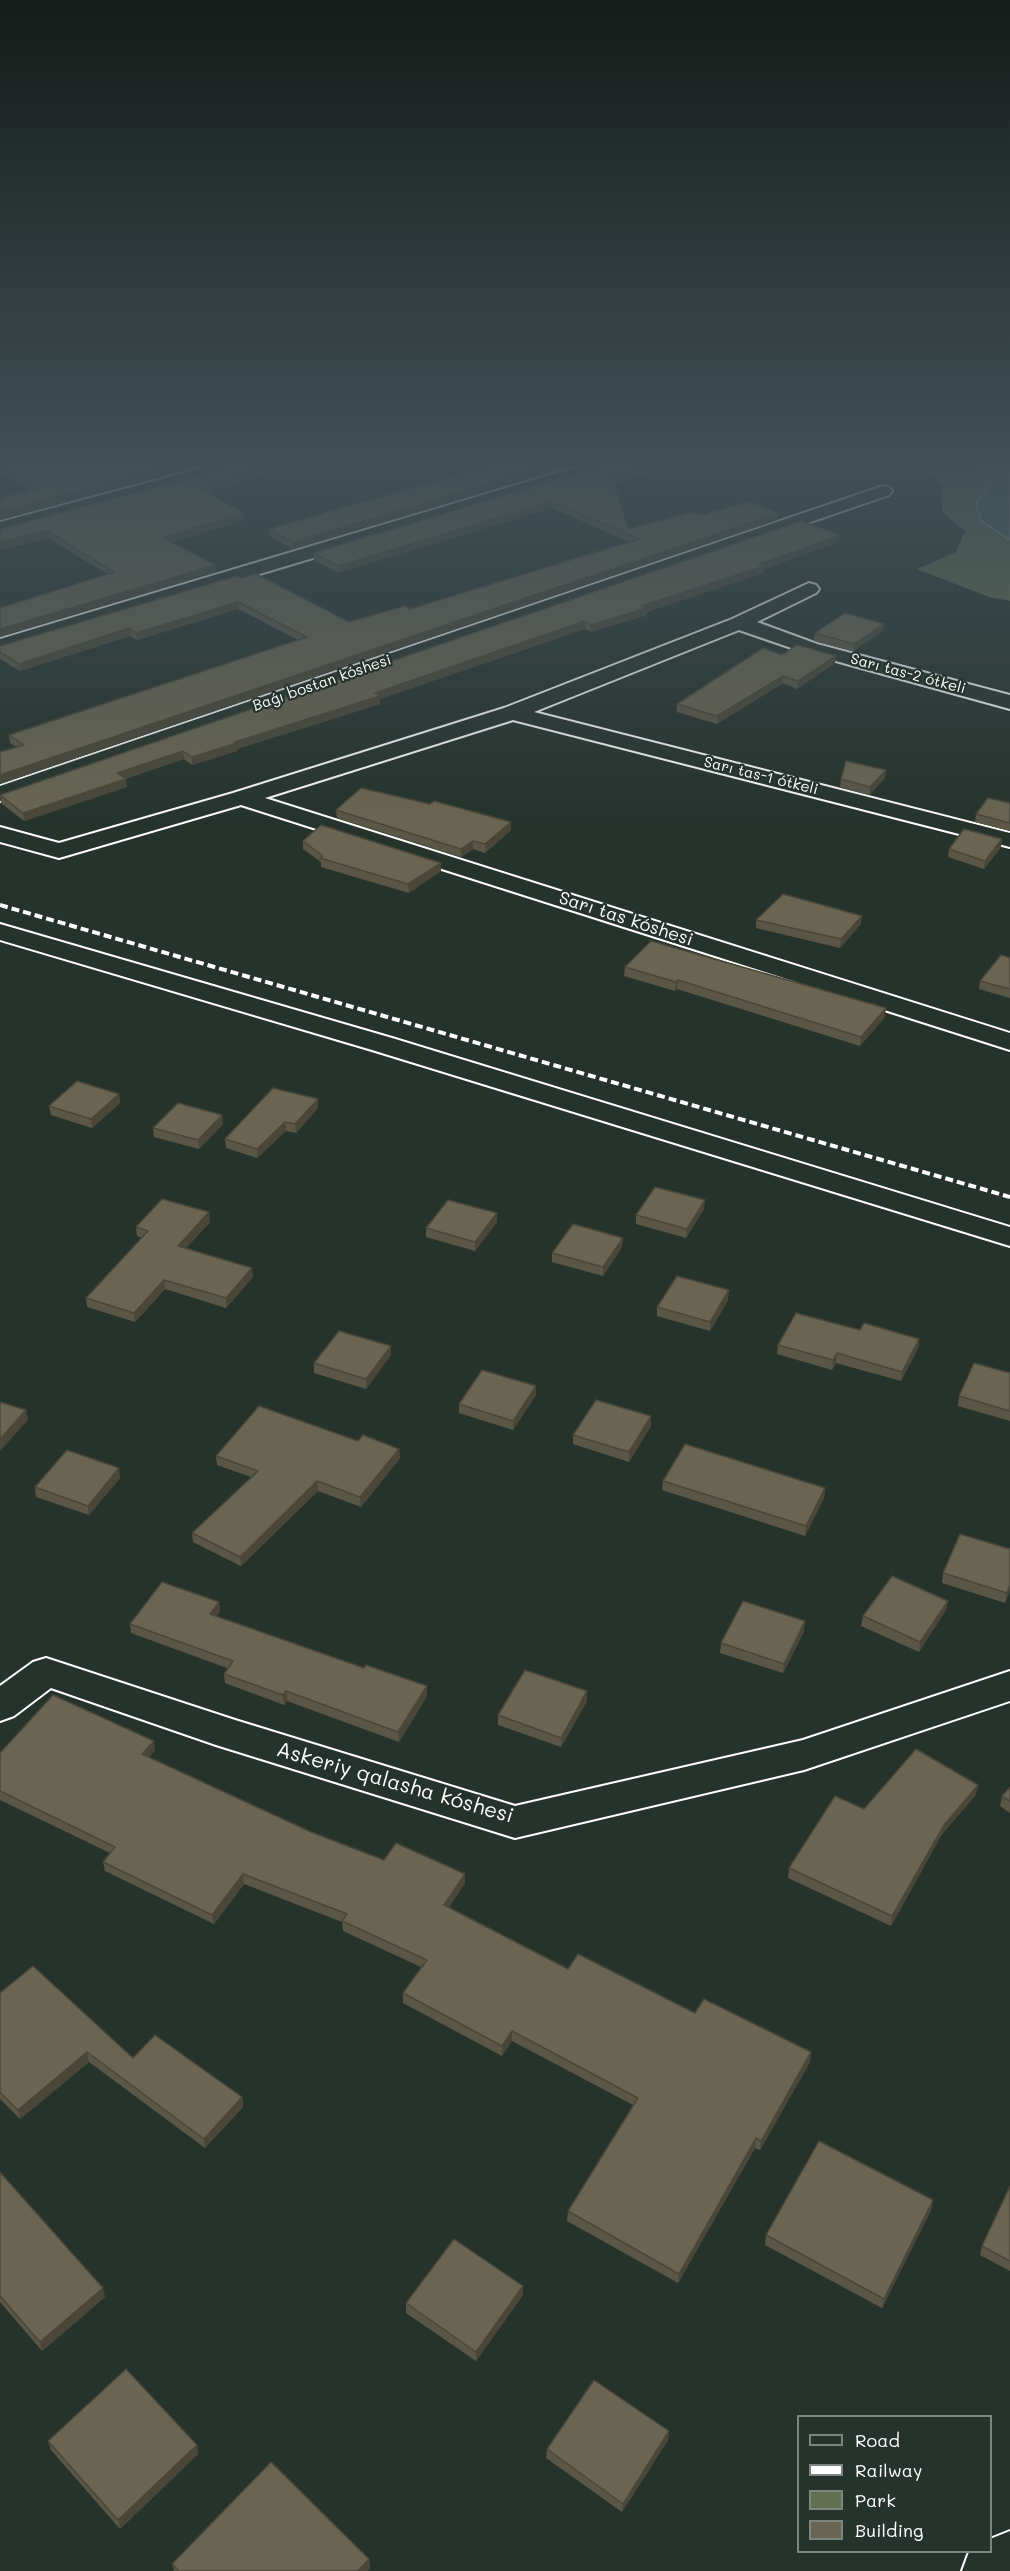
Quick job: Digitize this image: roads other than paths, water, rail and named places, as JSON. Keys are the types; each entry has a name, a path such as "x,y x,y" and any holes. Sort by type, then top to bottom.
{"street":[{"path":"0,646 203,585"},
{"name":"Baǵı bostan kóshesi","path":"0,794 607,585"},
{"path":"0,834 59,851 241,798 512,713 738,623 809,589"},
{"name":"Sarı tas-2 ótkeli","path":"738,623 810,648 1010,702"},
{"name":"Sarı tas-1 ótkeli","path":"512,713 1010,840"},
{"name":"Sarı tas kóshesi","path":"241,798 1010,1042"},
{"path":"0,932 382,1044 1010,1237"},
{"name":"Askeriy qalasha kóshesi","path":"0,1706 46,1672 230,1734 515,1822 804,1755 1010,1686"},
{"path":"988,2571 1010,2557"}],"railway":[{"path":"0,905 1010,1197"}]}
